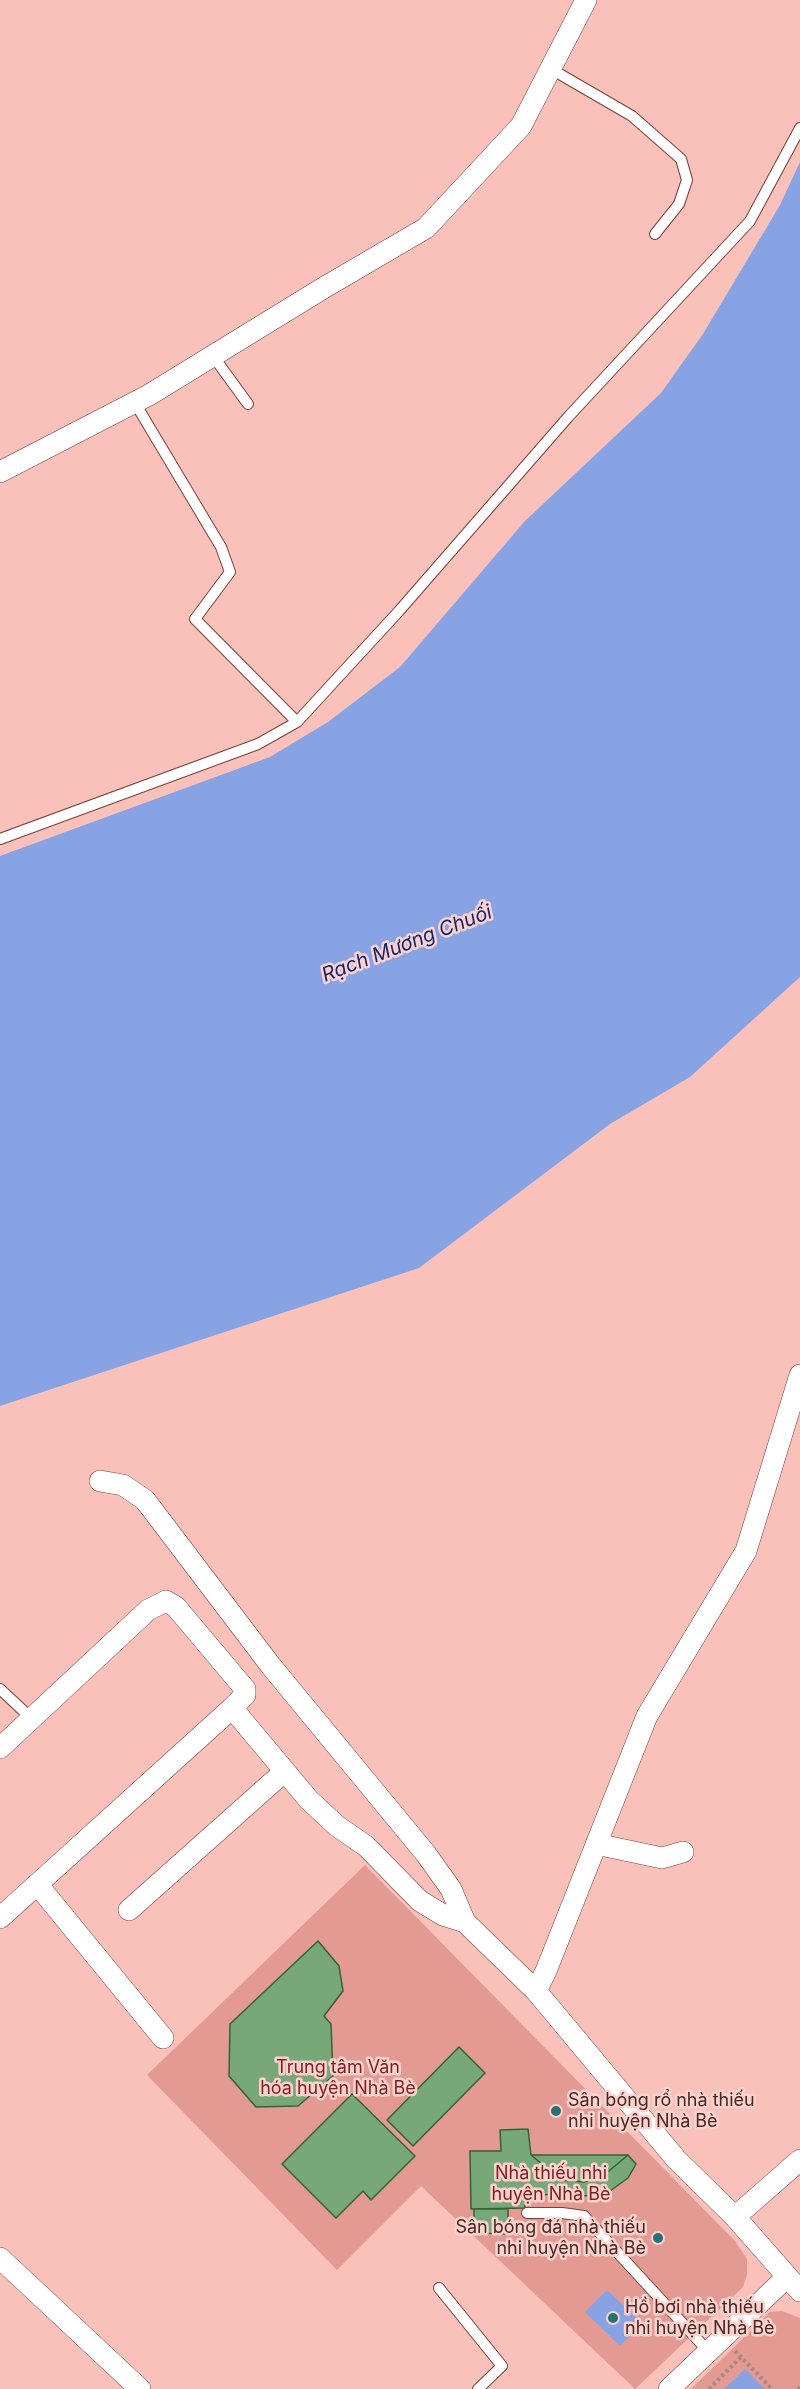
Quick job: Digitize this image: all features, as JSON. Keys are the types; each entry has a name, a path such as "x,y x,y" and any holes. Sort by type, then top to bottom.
{"street":[{"path":"0,472 135,403 426,228 521,126 586,0"},
{"path":"536,1990 546,1971 647,1716 746,1551 800,1376"},
{"path":"100,1481 123,1485 145,1500 271,1666 426,1854 451,1889 465,1922 536,1990 676,2159 735,2217 794,2284 716,2344 669,2389"},
{"path":"0,1748 148,1610 166,1602 176,1607 245,1689 245,1695 232,1708 0,1918"},
{"path":"232,1708 309,1800 337,1826 366,1846 420,1901 443,1915 465,1922"},
{"path":"129,1910 285,1771"},
{"path":"596,1844 662,1858 682,1852"},
{"path":"37,1884 163,2038"},
{"path":"735,2217 800,2160"},
{"path":"0,2258 140,2389"}],"lane":[{"path":"550,69 632,116 681,159 687,180 679,204 655,234"},
{"path":"0,839 258,744 297,722 399,611 568,416 750,221 800,128"},
{"path":"213,356 248,404"},
{"path":"135,403 221,547 230,572 195,619 297,722"},
{"path":"0,1689 32,1719"},
{"path":"527,2213 562,2212 584,2216 716,2344"},
{"path":"439,2288 502,2366 478,2389"}],"path":[{"path":"716,2344 741,2357 772,2389"},
{"path":"709,2389 741,2357"}],"green space":[{"name":"Trung tâm Văn hóa huyện Nhà Bè","path":"365,1865 735,2241 747,2259 747,2274 743,2287 635,2389 421,2186 337,2270 147,2075"},
{"path":"782,2311 800,2318 800,2389 691,2389 770,2312"}],"water":[{"name":"Rạch Mương Chuối","path":"800,162 800,977 690,1077 610,1124 419,1268 0,1406 0,856 270,757 328,722 400,667 525,521 661,393 703,334 780,205"},
{"name":"Hồ bơi nhà thiếu nhi huyện Nhà Bè","path":"607,2290 642,2323 620,2346 585,2312"},
{"path":"745,2369 765,2389 724,2389"}],"building":[{"name":"Trung tâm Văn hóa huyện Nhà Bè","path":"318,1941 339,1966 343,1991 324,2016 331,2024 333,2076 298,2106 256,2107 229,2076 230,2024"},
{"path":"459,2047 485,2073 413,2146 387,2120"},
{"path":"352,2094 415,2156 371,2200 363,2191 336,2218 282,2164"},
{"path":"528,2129 531,2155 561,2180 584,2182 603,2176 628,2155 636,2164 628,2178 610,2191 595,2196 525,2194 525,2208 471,2209 470,2151 501,2151 500,2130"},
{"name":"Nhà thiếu nhi huyện Nhà Bè","path":"531,2155 628,2155 603,2176 584,2182 561,2180"},
{"path":"474,2209 508,2209 508,2234 474,2233"}],"place":[{"name":"Sân bóng rổ nhà thiếu nhi huyện Nhà Bè","path":"556,2111"},
{"name":"Sân bóng đá nhà thiếu nhi huyện Nhà Bè","path":"658,2238"},
{"name":"Hồ bơi nhà thiếu nhi huyện Nhà Bè","path":"613,2318"}]}
